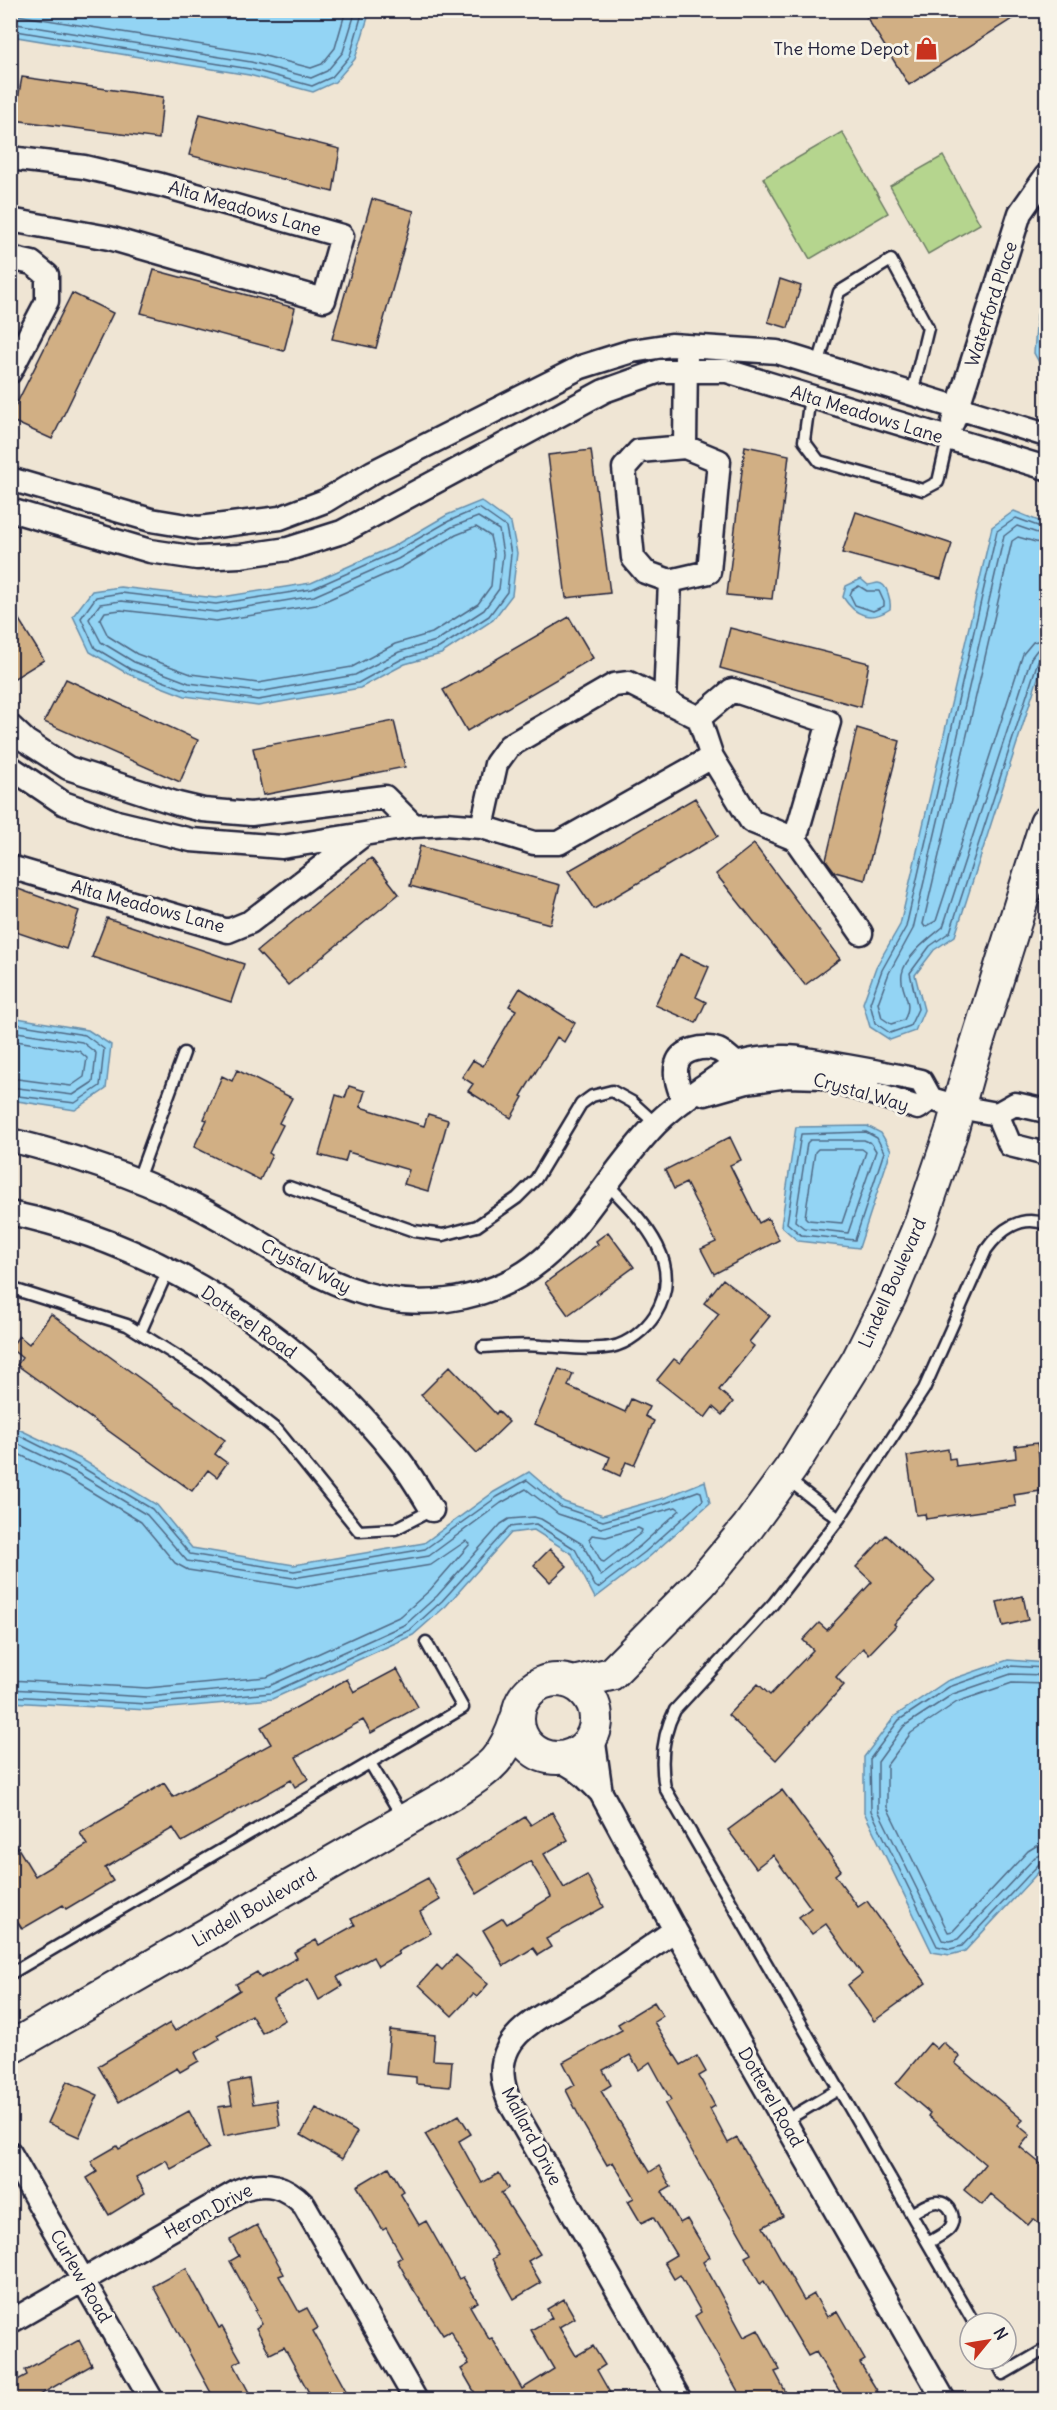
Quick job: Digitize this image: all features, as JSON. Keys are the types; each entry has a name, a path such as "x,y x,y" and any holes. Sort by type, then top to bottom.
{"street":[{"name":"Alta Meadows Lane","path":"10,158 84,167 161,185 342,236 324,300 109,238 10,220"},
{"name":"Waterford Place","path":"948,438 1020,213 1047,176"},
{"path":"10,258 32,263 46,275 47,301 10,372"},
{"name":"Alta Meadows Lane","path":"520,398 581,367 632,351 671,345 777,352 1047,435"},
{"path":"684,447 687,371 685,346"},
{"name":"Alta Meadows Lane","path":"10,510 150,551 197,558 240,556 288,549 342,532 604,391 660,371 727,371 1047,468"},
{"path":"10,479 151,520 199,528 245,524 280,518 325,501 373,472 443,438 469,408 497,393 520,398 534,429"},
{"path":"684,447 719,461 709,572 670,581 645,572 633,558 624,468 639,451 684,447"},
{"path":"665,701 670,581"},
{"path":"482,827 496,764 508,746 614,685 629,683 699,718 712,757 751,821 795,839 861,933"},
{"path":"699,718 732,690 829,722 795,839"},
{"path":"10,726 26,741 68,768 202,810 251,814 385,797 414,826"},
{"name":"Alta Meadows Lane","path":"10,767 63,803 117,822 191,840 282,847 414,826 445,824 482,827 534,843 559,843 712,757"},
{"name":"Lindell Boulevard","path":"595,1728 611,1674 701,1583 748,1527 785,1477 821,1423 858,1360 891,1294 919,1227 945,1103 968,1072 1047,823"},
{"name":"Alta Meadows Lane","path":"10,867 228,931 249,922 364,834"},
{"path":"683,1101 676,1077 676,1065 680,1057 701,1048 717,1050 737,1064"},
{"name":"Crystal Way","path":"10,1140 84,1160 138,1179 191,1204 330,1282 368,1296 417,1302 448,1300 477,1294 499,1286 525,1272 561,1244 656,1124 683,1101 737,1064 785,1056 888,1073 921,1081 945,1103"},
{"name":"Crystal Way","path":"683,1101 747,1082 788,1076 822,1077 918,1108 945,1103"},
{"path":"945,1103 997,1114 1015,1104 1047,1111"},
{"path":"997,1114 1010,1144 1047,1154"},
{"name":"Dotterel Road","path":"10,1213 80,1232 131,1252 193,1283 240,1312 296,1353 341,1395 397,1457 432,1510"},
{"path":"573,1683 611,1674"},
{"path":"558,1679 573,1683 586,1692 594,1705 595,1728 584,1749 571,1757 548,1758 528,1747 520,1734 517,1718 521,1703 530,1690 543,1682 558,1679"},
{"name":"Lindell Boulevard","path":"10,2048 454,1792 496,1763 509,1742 517,1718"},
{"name":"Dotterel Road","path":"595,1728 601,1793"},
{"name":"Lindell Boulevard","path":"496,1763 548,1758"},
{"name":"Dotterel Road","path":"548,1758 566,1763 584,1774 601,1793 675,1929 944,2400"},
{"name":"Mallard Drive","path":"675,1929 590,1988 526,2026 508,2047 503,2060 502,2073 503,2087 509,2101 680,2400"},
{"name":"Curlew Road","path":"10,2153 152,2400"},
{"name":"Heron Drive","path":"10,2322 240,2190 252,2185 267,2184 282,2187 294,2194 304,2205 416,2400"}],"lane":[{"path":"818,365 838,292 891,260 928,328 912,394"},
{"path":"810,396 804,441 819,461 923,490 938,482 948,438"},
{"path":"138,1179 184,1053"},
{"path":"289,1187 414,1231 443,1235 477,1226 517,1198 536,1179 581,1104 592,1096 612,1091 632,1102 656,1124"},
{"path":"483,1347 540,1345 588,1349 613,1347 631,1338 650,1324 661,1305 666,1286 664,1263 656,1241 644,1223 608,1185"},
{"path":"967,2311 665,1788 662,1768 666,1728 675,1710 773,1604 839,1519 924,1389 986,1250 995,1236 1008,1227 1024,1221 1047,1224"},
{"path":"140,1333 168,1270"},
{"path":"10,1288 127,1325 206,1374 278,1431 359,1531 396,1529 432,1510"},
{"path":"785,1477 839,1519"},
{"path":"10,1974 463,1708 426,1642"},
{"path":"370,1763 404,1821"},
{"path":"785,2121 839,2089"},
{"path":"911,2214 934,2202 944,2204 951,2211 953,2221 948,2230 928,2243"},
{"path":"1018,2366 1047,2349"}],"green space":[{"path":"842,132 888,213 810,259 763,178"},
{"path":"943,156 980,224 928,254 890,186"}],"water":[{"path":"10,11 370,11 355,59 335,82 313,92 249,75 11,36"},
{"path":"1046,289 1046,375 1034,353 1037,315"},
{"path":"481,501 511,523 517,553 512,595 493,620 441,654 405,664 360,688 258,706 185,696 128,674 90,652 73,616 92,591 120,587 216,598 311,583 392,547 447,515"},
{"path":"1014,511 1046,524 1046,653 955,936 934,950 915,975 924,1010 915,1031 890,1040 870,1027 863,1003 876,967 900,925 992,527"},
{"path":"861,579 868,585 878,583 884,586 889,598 890,609 870,616 858,613 848,604 843,597 846,586"},
{"path":"11,1017 88,1030 111,1045 106,1089 75,1110 11,1100"},
{"path":"867,1126 881,1133 891,1150 859,1248 798,1241 781,1226 796,1127"},
{"path":"10,1425 81,1459 157,1505 192,1548 294,1565 424,1543 494,1492 529,1472 564,1502 603,1515 664,1498 705,1481 710,1503 649,1557 595,1598 572,1554 534,1530 511,1533 446,1606 413,1635 272,1699 147,1710 11,1702"},
{"path":"1008,1660 1046,1663 1046,1864 965,1951 950,1955 932,1952 864,1812 864,1757 895,1716 947,1681"}],"building":[{"name":"The Home Depot","path":"862,10 1026,10 909,85"},
{"path":"22,77 163,97 159,139 14,120"},
{"path":"200,114 340,149 333,192 189,155"},
{"path":"372,199 414,211 376,348 332,339"},
{"path":"154,270 295,308 284,351 141,313"},
{"path":"780,279 801,286 788,328 768,322"},
{"path":"72,293 113,313 52,439 10,420 10,417"},
{"path":"745,446 789,455 772,599 727,595"},
{"path":"591,450 610,593 566,598 548,455"},
{"path":"856,512 952,544 941,579 842,553"},
{"path":"10,605 44,660 10,681"},
{"path":"569,617 593,658 467,731 443,690"},
{"path":"730,628 869,663 861,707 720,668"},
{"path":"66,679 198,740 180,782 44,722"},
{"path":"394,721 405,767 263,795 253,748"},
{"path":"857,728 900,741 865,880 835,872 826,860"},
{"path":"695,798 718,836 594,909 568,871"},
{"path":"754,844 840,959 805,985 716,874"},
{"path":"420,846 560,885 550,924 410,886"},
{"path":"371,858 399,894 288,985 257,951"},
{"path":"10,886 79,911 66,949 10,930"},
{"path":"107,918 244,964 231,1002 92,957"},
{"path":"680,954 709,967 696,997 706,1002 696,1023 655,1005"},
{"path":"520,988 575,1023 564,1042 557,1037 521,1096 523,1097 511,1118 468,1091 473,1084 462,1077 473,1060 483,1066 516,1010 509,1006"},
{"path":"237,1070 292,1098 279,1123 283,1125 269,1153 272,1155 260,1180 194,1147 207,1120 204,1119 222,1076 232,1081"},
{"path":"349,1086 365,1091 360,1107 424,1126 428,1114 448,1120 428,1191 404,1184 409,1170 348,1152 345,1162 319,1155 336,1095 345,1098"},
{"path":"730,1137 741,1160 730,1165 759,1223 768,1218 779,1240 714,1274 701,1249 716,1242 686,1183 674,1189 665,1170"},
{"path":"608,1232 634,1267 568,1315 545,1283 598,1244 596,1241"},
{"path":"723,1279 770,1316 749,1342 754,1346 719,1390 733,1402 722,1415 713,1407 705,1418 657,1380 674,1359 680,1363 719,1314 704,1303"},
{"path":"51,1314 225,1440 215,1454 227,1463 217,1477 208,1470 192,1491 17,1365 22,1358 10,1348 19,1336 29,1344"},
{"path":"450,1366 496,1414 498,1411 509,1422 477,1453 421,1395"},
{"path":"559,1369 573,1374 568,1386 625,1412 631,1399 649,1407 645,1416 654,1421 634,1465 626,1462 620,1476 605,1469 610,1457 535,1424"},
{"path":"1037,1443 1040,1460 1047,1458 1047,1490 1014,1495 1016,1506 926,1519 925,1514 916,1515 907,1456 948,1449 949,1459 955,1458 956,1466 1016,1458 1015,1446"},
{"path":"886,1535 935,1581 869,1654 863,1648 836,1677 844,1685 776,1760 728,1715 758,1684 770,1695 813,1650 803,1640 819,1623 827,1630 872,1582 856,1567"},
{"path":"550,1549 567,1566 550,1582 534,1565"},
{"path":"1023,1596 1028,1620 1003,1626 997,1602"},
{"path":"397,1669 418,1707 371,1733 363,1720 296,1757 308,1779 295,1787 291,1780 182,1842 173,1828 105,1868 113,1881 66,1909 63,1905 22,1929 10,1910 10,1835 35,1876 87,1845 80,1833 164,1783 173,1797 271,1744 261,1727 347,1679 354,1692"},
{"path":"782,1790 841,1870 835,1875 858,1907 867,1901 926,1983 874,2021 848,1985 862,1974 826,1924 812,1934 799,1917 811,1908 773,1855 756,1868 728,1830"},
{"path":"552,1812 568,1840 544,1854 564,1888 587,1875 604,1907 546,1939 551,1947 538,1955 533,1948 504,1966 483,1930 503,1918 507,1924 551,1897 548,1890 530,1861 477,1894 456,1860 525,1817 531,1825"},
{"path":"428,1878 440,1900 420,1912 431,1933 397,1952 399,1954 378,1966 373,1957 337,1977 342,1986 319,2000 308,1979 273,1999 285,2020 262,2033 251,2015 217,2035 219,2039 195,2053 199,2061 180,2072 177,2068 119,2102 98,2066 170,2023 175,2031 240,1990 236,1984 257,1972 261,1978 297,1958 294,1952 316,1940 319,1945 355,1925 351,1919"},
{"path":"456,1955 488,1984 477,1997 473,1994 452,2016 419,1985 437,1965 442,1970"},
{"path":"654,2002 663,2016 654,2022 681,2065 697,2056 706,2072 699,2076 715,2106 710,2109 728,2143 737,2138 783,2216 763,2227 804,2300 814,2294 827,2317 837,2311 865,2360 860,2363 878,2392 866,2400 845,2400 816,2352 808,2356 764,2281 760,2284 745,2257 751,2254 665,2104 671,2100 650,2062 639,2070 630,2055 603,2070 611,2085 601,2091 650,2172 659,2166 671,2187 662,2192 680,2223 687,2219 710,2257 703,2262 744,2337 758,2330 780,2370 775,2372 790,2400 743,2400 695,2316 701,2312 680,2275 674,2279 664,2262 676,2255 653,2217 641,2223 628,2201 634,2198 613,2162 607,2165 583,2124 566,2090 575,2085 563,2062 622,2030 618,2024"},
{"path":"390,2030 435,2035 433,2060 452,2061 450,2087 416,2084 416,2077 386,2074"},
{"path":"943,2042 960,2057 955,2063 1023,2120 1018,2125 1030,2135 1020,2147 1047,2169 1047,2230 1033,2219 1028,2225 991,2194 982,2205 964,2190 985,2164 928,2116 930,2113 896,2084 930,2043 937,2049"},
{"path":"249,2079 253,2104 276,2100 280,2126 224,2136 218,2107 232,2105 228,2083"},
{"path":"67,2081 98,2095 79,2137 48,2123"},
{"path":"316,2108 357,2132 342,2159 301,2135"},
{"path":"189,2111 209,2148 171,2169 166,2160 136,2177 145,2193 109,2215 87,2178 97,2172 91,2161 117,2146 119,2149"},
{"path":"459,2115 471,2134 459,2141 482,2183 499,2173 508,2188 501,2193 540,2254 528,2261 541,2283 514,2299 492,2259 498,2255 425,2134"},
{"path":"389,2167 403,2191 400,2193 419,2225 426,2221 459,2279 463,2277 478,2302 470,2306 522,2389 554,2369 531,2330 552,2318 547,2309 564,2299 575,2318 559,2327 576,2356 593,2346 605,2365 597,2370 614,2400 479,2400 461,2369 469,2364 450,2331 443,2335 413,2289 397,2260 402,2257 386,2228 383,2230 357,2186"},
{"path":"257,2225 284,2274 279,2276 299,2312 307,2308 318,2328 313,2331 351,2400 313,2400 284,2347 270,2354 256,2328 262,2324 255,2311 257,2310 230,2261 239,2256 230,2240"},
{"path":"186,2268 219,2328 222,2327 241,2360 234,2364 253,2400 215,2400 153,2286"},
{"path":"79,2340 92,2365 31,2400 10,2400 10,2384 27,2375 25,2370"}],"place":[{"name":"The Home Depot","path":"927,48"}]}
